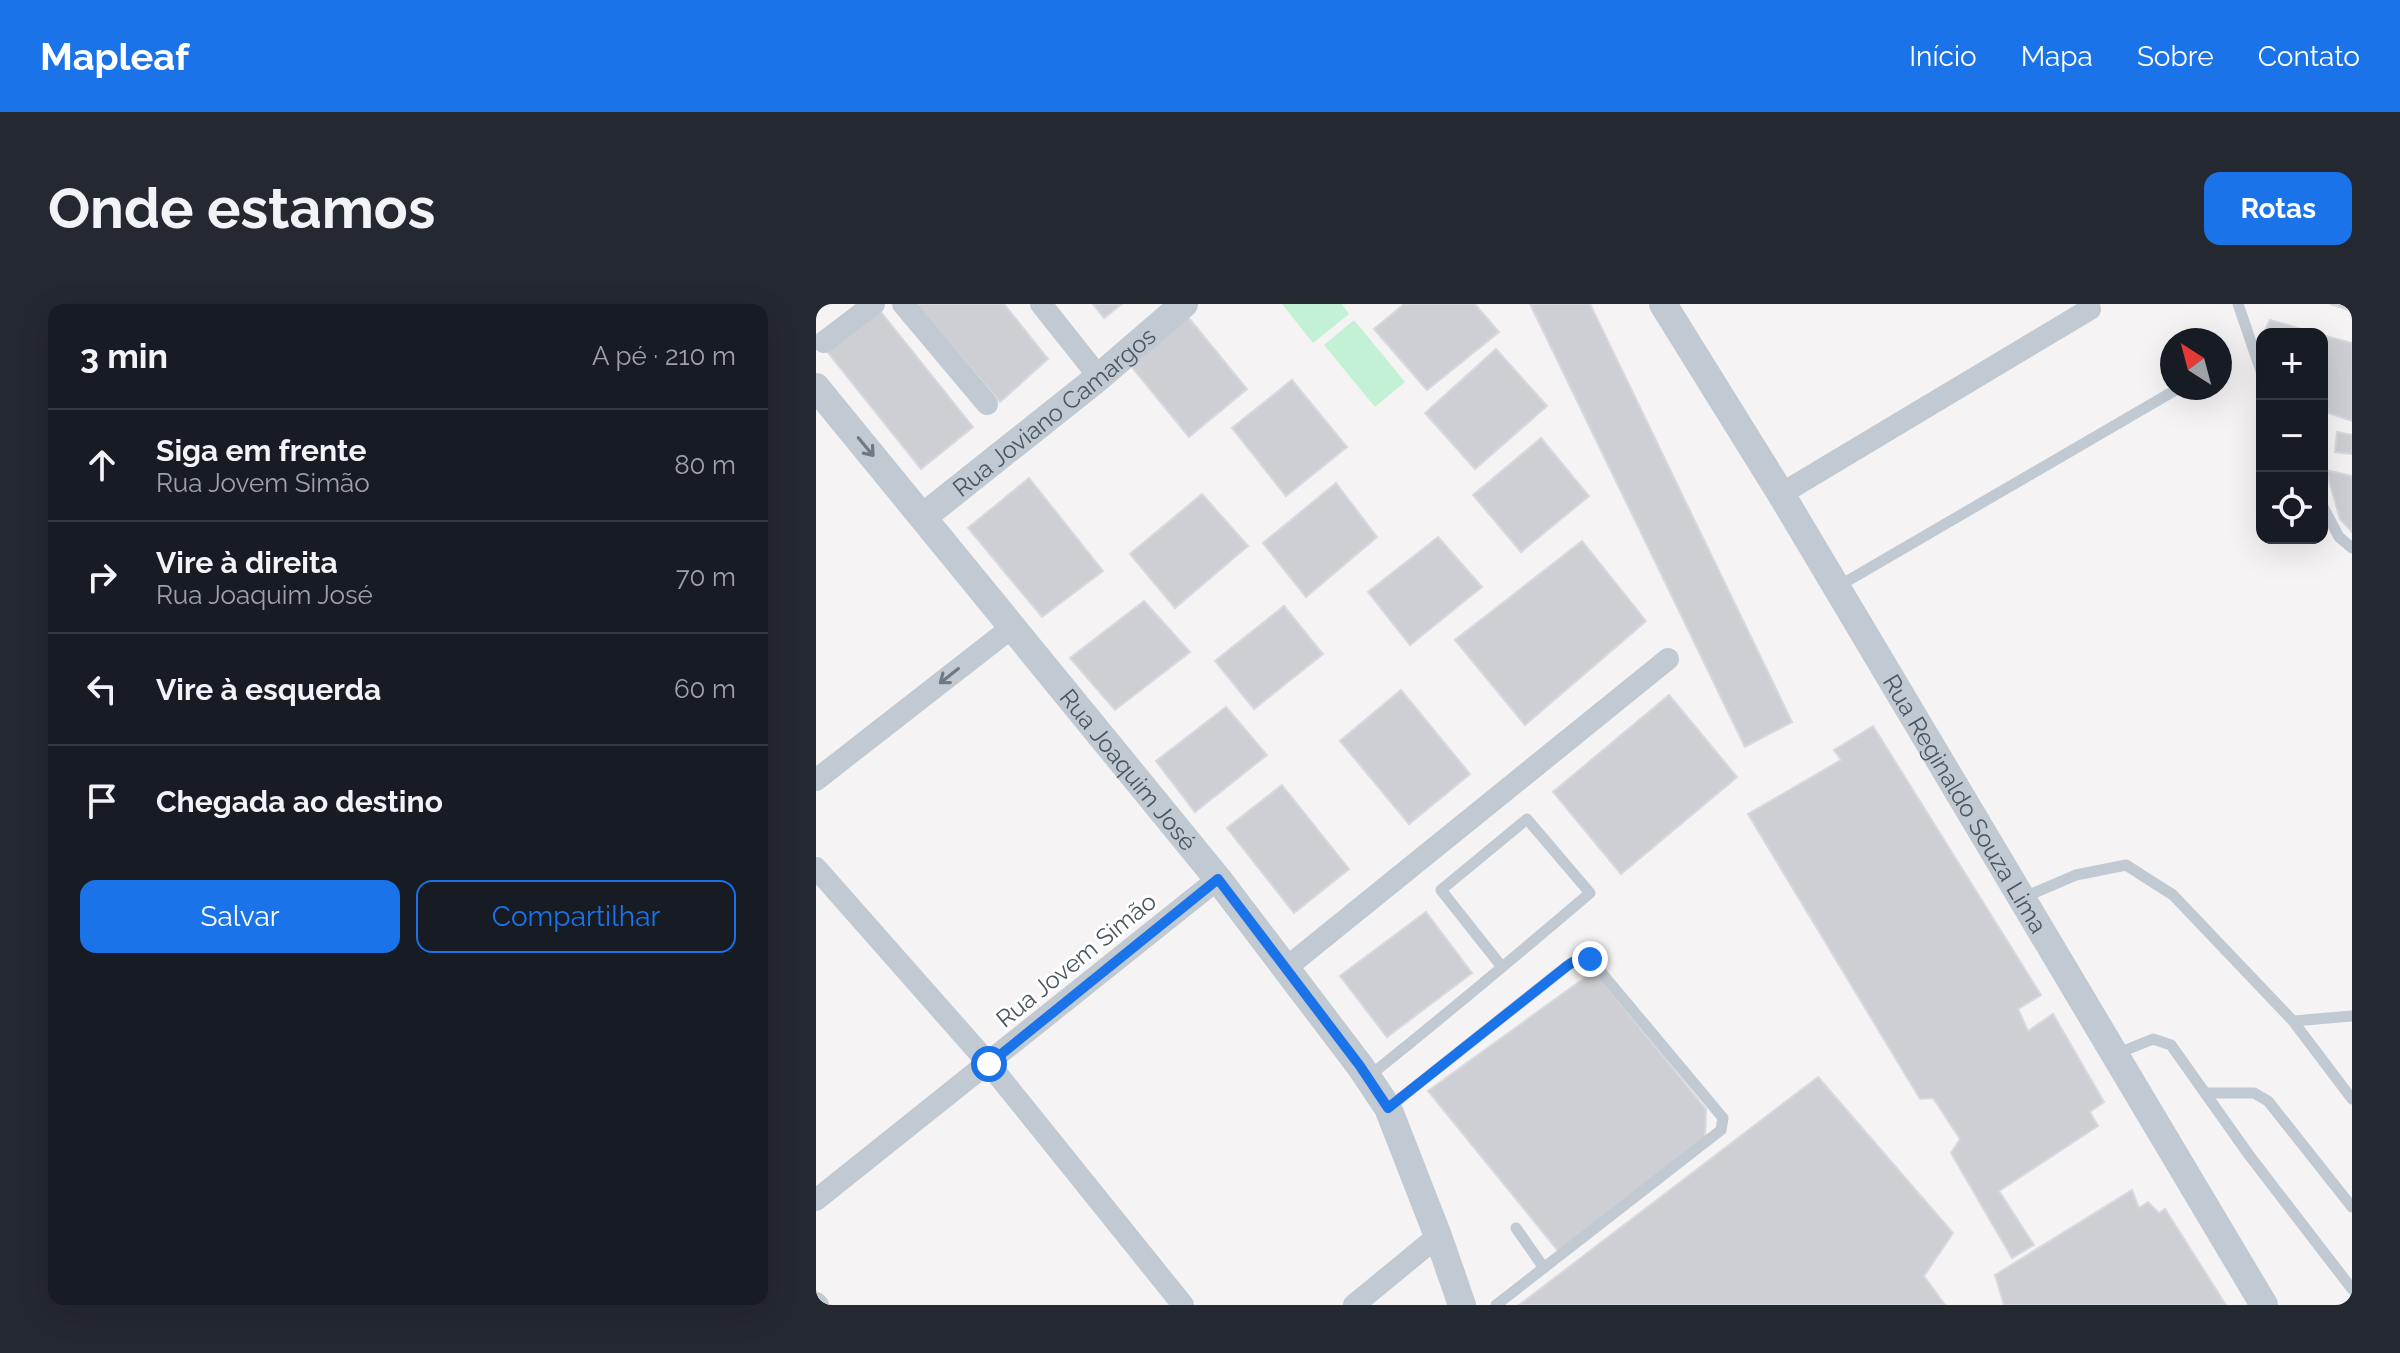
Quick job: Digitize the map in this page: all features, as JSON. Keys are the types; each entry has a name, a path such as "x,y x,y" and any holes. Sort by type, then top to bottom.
{"street":[{"path":"824,342 874,304"},
{"path":"903,304 987,404"},
{"path":"1041,304 1099,377"},
{"name":"Rua Joviano Camargos","path":"923,517 1099,377 1184,304"},
{"name":"Rua Reginaldo Souza Lima","path":"1663,304 1781,494 2264,1305"},
{"path":"1781,494 2090,309"},
{"name":"Rua Joaquim José","path":"816,387 1218,879 1368,1077 1388,1108 1462,1305"},
{"path":"816,780 1011,628"},
{"path":"1286,968 1668,659"},
{"path":"816,868 989,1064 1183,1305"},
{"name":"Rua Jovem Simão","path":"816,1200 1218,879"},
{"path":"1354,1305 1438,1236"}],"lane":[{"path":"2238,304 2256,356"},
{"path":"1837,588 2160,399"},
{"path":"2328,516 2339,537 2352,548"},
{"path":"1368,1077 1502,967 1590,893 1527,819 1441,890 1502,967"},
{"path":"2021,898 2076,875 2126,865 2173,895 2293,1021 2352,1099"},
{"path":"1388,1108 1567,966 1590,959 1723,1118 1721,1130 1496,1305"},
{"path":"2293,1021 2352,1016"},
{"path":"2115,1054 2153,1039 2171,1045 2351,1286"},
{"path":"2205,1093 2254,1093 2268,1101 2352,1207"},
{"path":"1516,1228 1544,1268"}],"green space":[{"path":"1282,304 1342,304 1349,314 1313,343"},
{"path":"1354,320 1405,382 1375,407 1324,345"}],"building":[{"path":"915,304 1004,304 1048,359 1000,402"},
{"path":"1093,304 1122,304 1104,318"},
{"path":"1404,304 1475,304 1499,332 1427,390 1374,329"},
{"path":"1530,304 1590,304 1792,722 1745,747"},
{"path":"2330,304 2352,304 2352,311"},
{"path":"877,307 973,427 921,469 825,349"},
{"path":"1188,317 1247,389 1189,437 1130,365"},
{"path":"2270,320 2298,328 2266,328"},
{"path":"2328,337 2352,343 2352,421 2328,413"},
{"path":"1496,349 1547,406 1475,469 1425,413"},
{"path":"1292,380 1347,447 1286,496 1232,428"},
{"path":"2337,432 2352,435 2352,454 2335,452"},
{"path":"1541,438 1589,496 1521,552 1473,495"},
{"path":"2328,470 2352,476 2352,532 2340,519"},
{"path":"1029,478 1103,571 1042,617 968,528"},
{"path":"1336,483 1377,537 1306,597 1263,543"},
{"path":"1202,494 1248,546 1175,608 1130,554"},
{"path":"1438,537 1482,587 1410,645 1368,592"},
{"path":"1582,541 1646,621 1525,725 1455,640"},
{"path":"1144,601 1190,652 1115,710 1070,658"},
{"path":"1284,606 1323,654 1254,709 1215,661"},
{"path":"1401,690 1470,774 1409,824 1340,741"},
{"path":"1669,695 1737,777 1621,874 1553,792"},
{"path":"1226,707 1267,755 1195,812 1156,761"},
{"path":"1873,726 2041,995 2018,1009 2028,1031 2053,1014 2104,1102 2090,1112 2098,1126 1999,1191 2034,1245 2012,1258 1951,1153 1960,1139 1933,1098 1920,1099 1748,814 1841,760 1834,750"},
{"path":"1282,785 1349,869 1294,913 1227,828"},
{"path":"1426,912 1472,973 1387,1037 1340,976"},
{"path":"1594,971 1706,1109 1705,1139 1559,1252 1428,1091"},
{"path":"1818,1077 1953,1233 1924,1276 1945,1305 1519,1305"},
{"path":"2132,1190 2139,1208 2148,1202 2159,1213 2165,1209 2226,1305 2004,1305 1995,1275"}],"route":[{"path":"989,1064 1218,879 1360,1066 1388,1108 1567,966 1590,959"}]}
